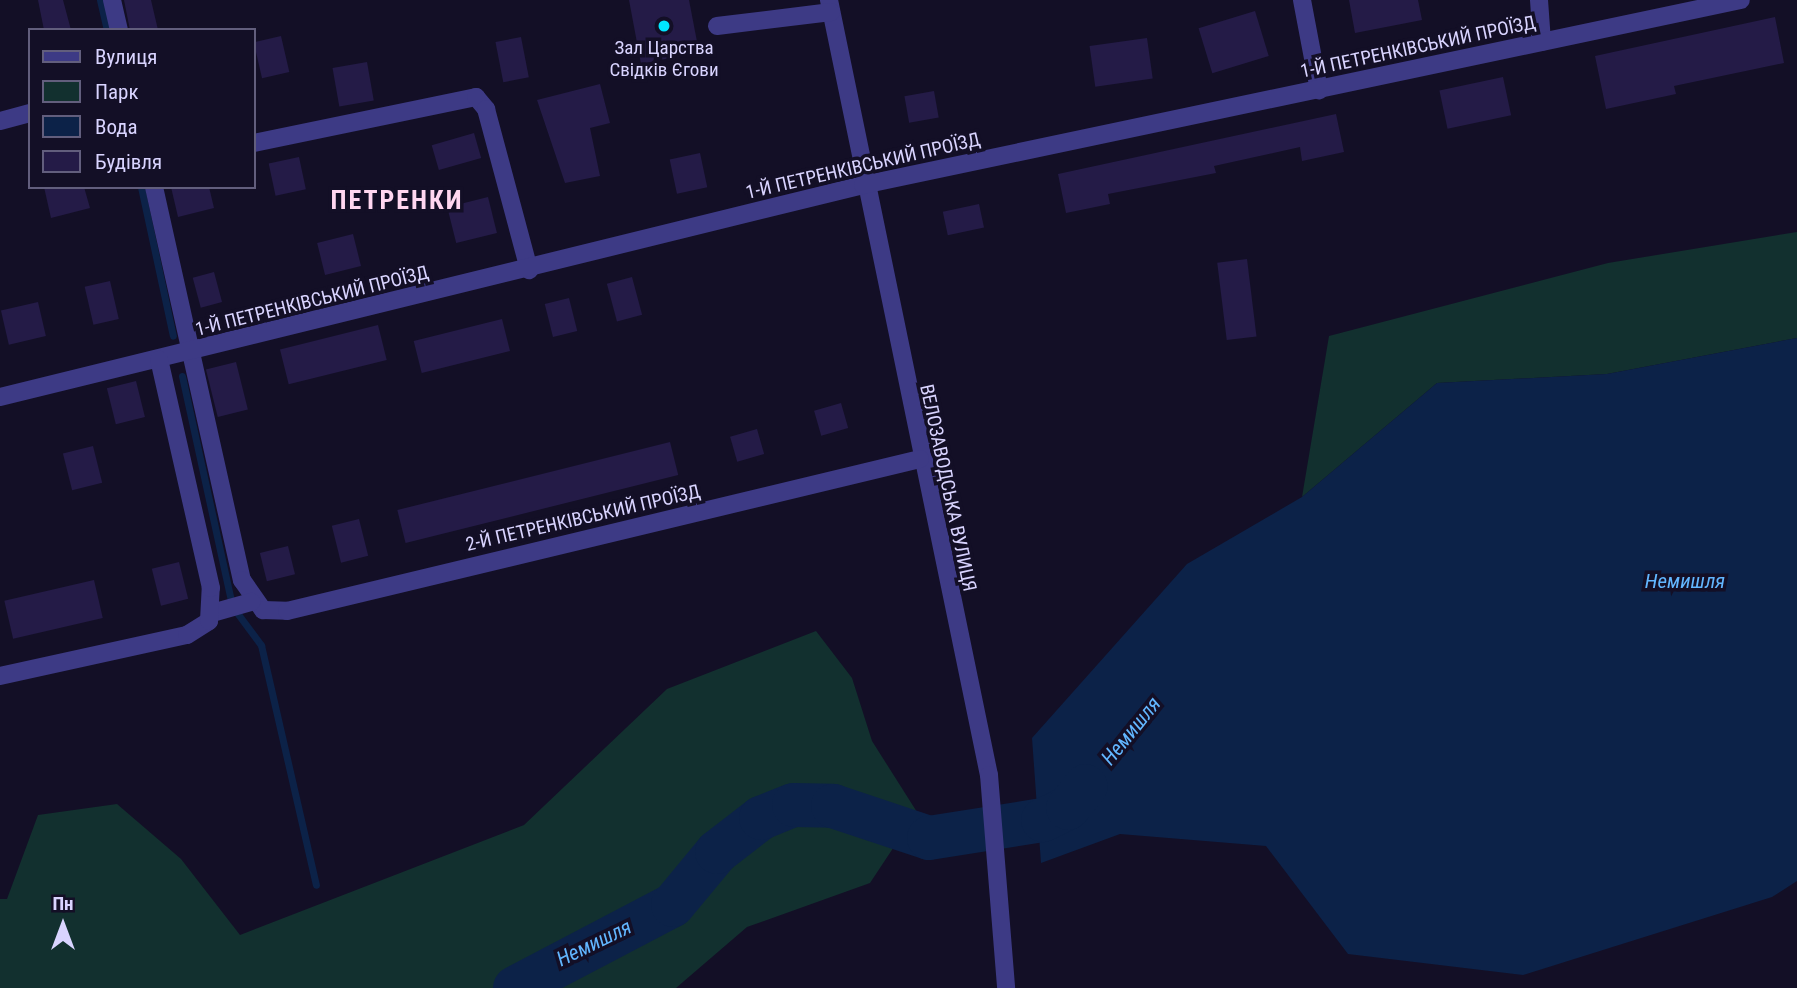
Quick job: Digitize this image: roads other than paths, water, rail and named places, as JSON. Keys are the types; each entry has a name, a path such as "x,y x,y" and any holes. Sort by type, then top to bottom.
{"street":[{"path":"112,0 119,28"},
{"path":"1302,0 1319,90"},
{"path":"1539,0 1542,42"},
{"name":"1-Й ПЕТРЕНКІВСЬКИЙ ПРОЇЗД","path":"0,397 529,270 863,185 1741,0"},
{"path":"717,26 830,6"},
{"name":"ВЕЛОЗАВОДСЬКА ВУЛИЦЯ","path":"830,6 863,185 989,775 1002,899 1006,988"},
{"path":"256,143 476,97 486,109 529,270"},
{"path":"0,121 28,114"},
{"path":"0,676 187,635 214,615 250,604 154,189"},
{"path":"159,360 214,615"},
{"name":"2-Й ПЕТРЕНКІВСЬКИЙ ПРОЇЗД","path":"250,604 287,611 920,459"}],"water":[{"path":"1797,338 1797,881 1772,897 1523,975 1348,954 1266,846 1120,834 1041,863 1032,738 1187,564 1302,497 1437,383 1607,374"}],"waterway":[{"path":"100,0 107,28"},
{"path":"141,189 173,336"},
{"path":"182,376 232,606 261,645 316,885"},
{"name":"Немишля","path":"515,988 673,905 717,852 761,818 794,805 833,806 929,838 1043,820 1068,808 1086,786"}],"place":[{"name":"Зал Царства Свідків Єгови","path":"664,26"}],"district":[{"name":"ПЕТРЕНКИ","path":"397,201"}]}
